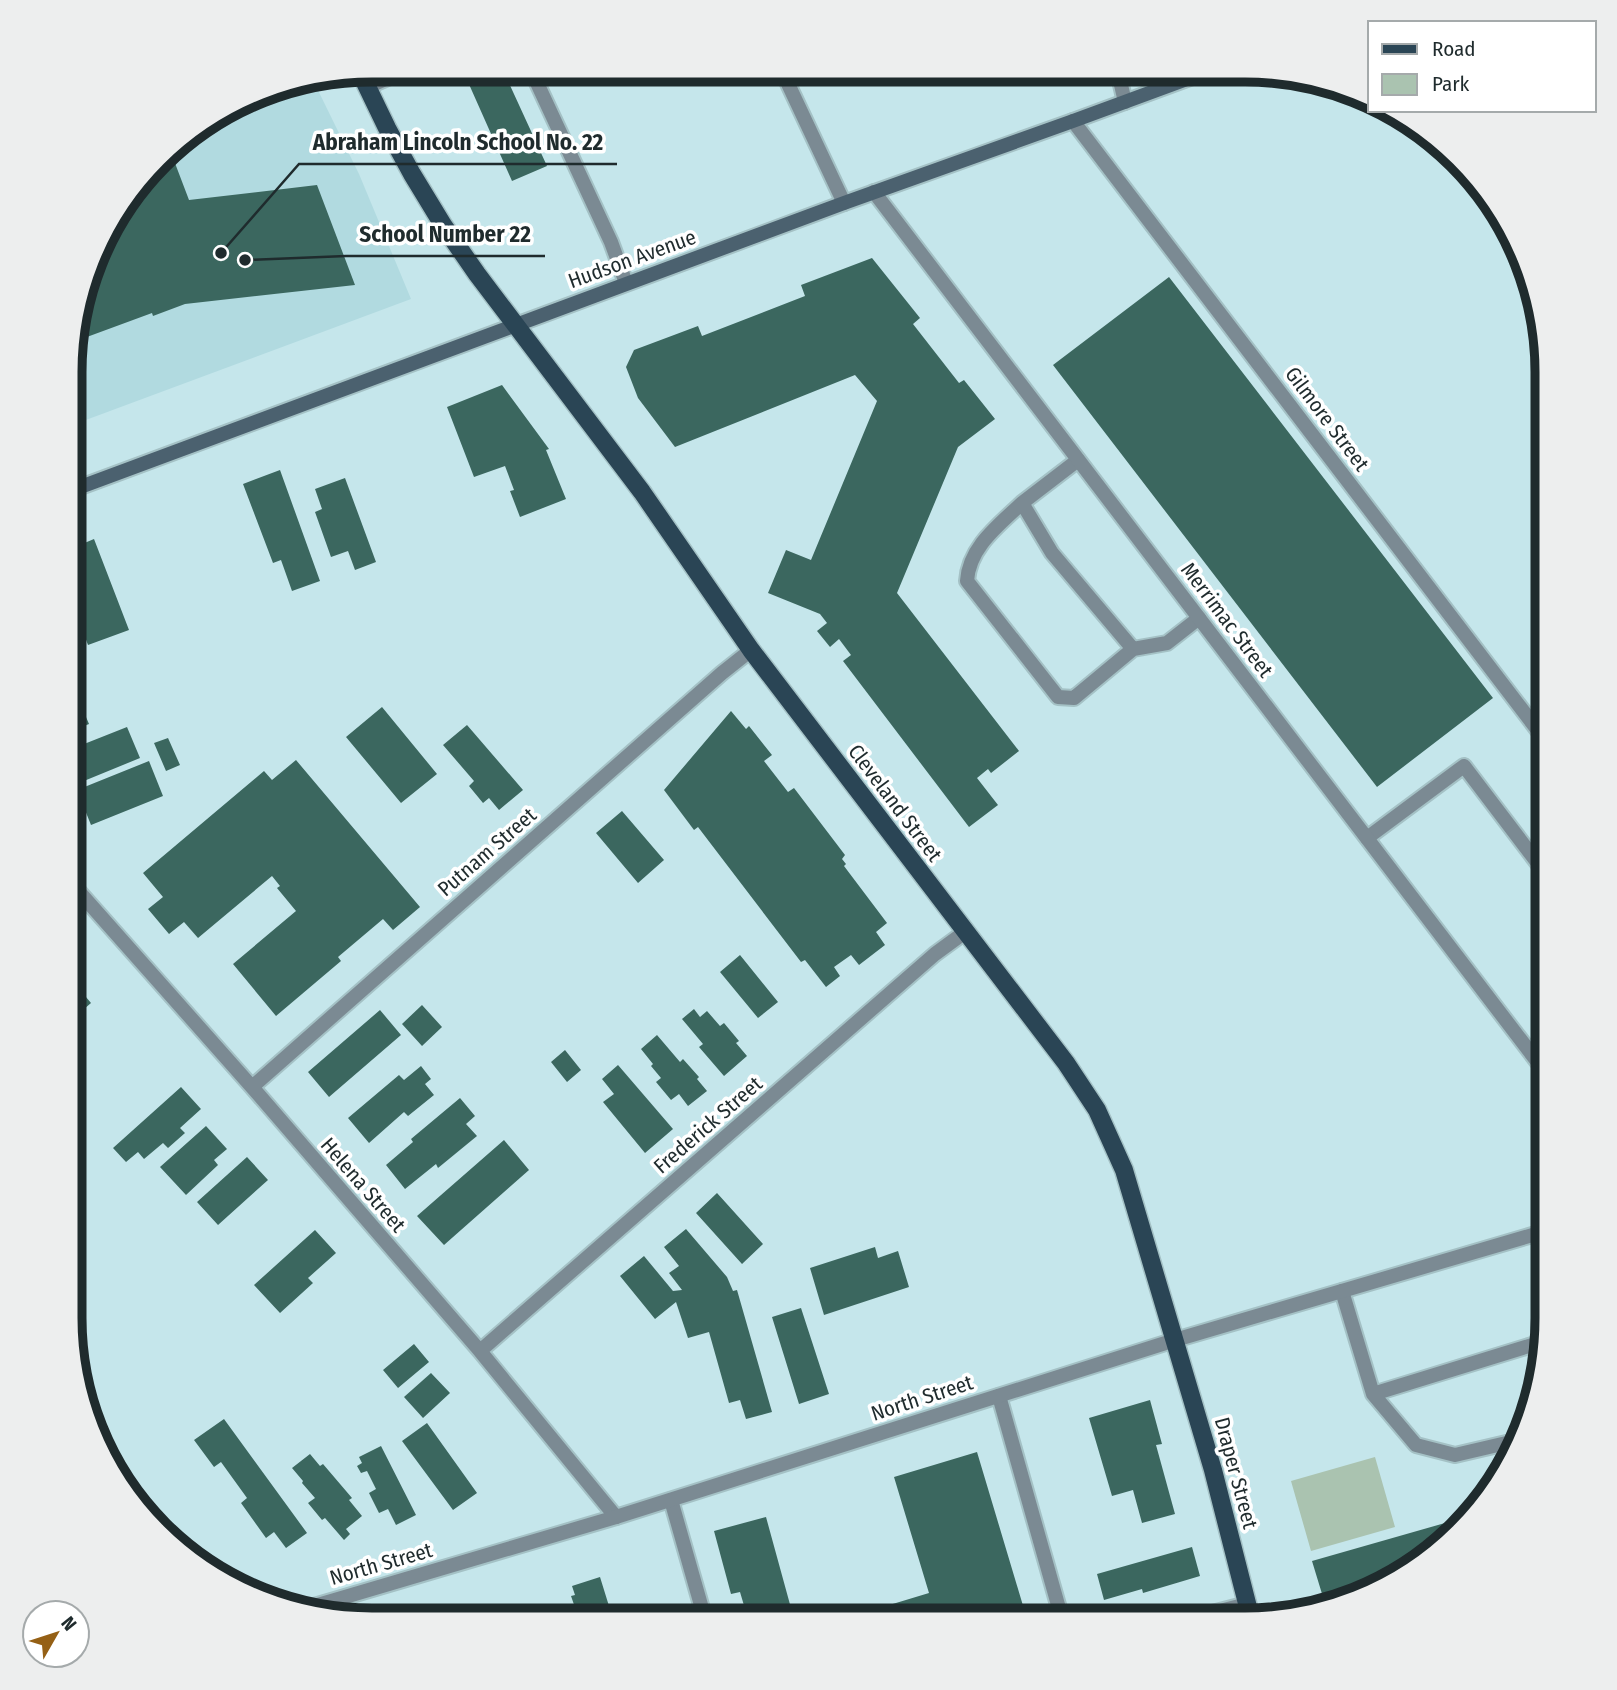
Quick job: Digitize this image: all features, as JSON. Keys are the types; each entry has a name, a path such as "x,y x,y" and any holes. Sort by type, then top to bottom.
{"main road":[{"name":"Cleveland Street","path":"365,82 392,138 428,202 457,246 642,492 751,650 1066,1063 1097,1110 1124,1170 1175,1340"},
{"name":"Hudson Avenue","path":"82,486 844,203 1180,82"},
{"name":"Draper Street","path":"1175,1340 1213,1470 1248,1608"}],"street":[{"path":"536,82 611,242 626,284"},
{"path":"787,82 844,203"},
{"path":"1120,82 1125,103"},
{"name":"Gilmore Street","path":"1073,121 1535,727"},
{"name":"Merrimac Street","path":"874,192 1535,1059"},
{"path":"1078,460 985,537 968,569 967,582 1058,697 1074,698 1133,649 1167,643 1199,618"},
{"path":"1023,503 1052,553 1133,649"},
{"name":"Putnam Street","path":"252,1087 751,650"},
{"path":"1367,838 1464,766 1535,860"},
{"name":"Helena Street","path":"82,895 480,1351 616,1517"},
{"name":"Frederick Street","path":"480,1351 935,954 965,932"},
{"name":"North Street","path":"324,1603 671,1500 1175,1340 1535,1234"},
{"path":"1342,1291 1373,1394 1416,1445 1455,1455 1506,1443"},
{"path":"1373,1394 1533,1345"},
{"path":"999,1396 1059,1608"},
{"path":"671,1500 702,1608"}],"shaded area":[{"path":"317,88 359,174 411,299 82,421 83,354 88,316 104,262 121,228 154,181 181,154 227,121 262,104"}],"green space":[{"path":"1375,1457 1395,1527 1311,1551 1291,1481"}],"building":[{"path":"468,82 508,82 547,166 512,181"},
{"path":"174,161 189,200 317,185 355,285 185,304 153,316 152,313 85,338 92,298 112,244 142,196"},
{"path":"872,258 920,318 913,324 959,383 964,380 995,419 958,447 897,593 1019,751 991,773 988,769 977,778 998,805 969,827 843,661 851,655 839,639 830,647 817,631 827,623 820,614 768,593 786,550 811,560 877,401 855,375 675,447 638,398 626,367 634,350 698,326 702,336 805,296 801,285"},
{"path":"1169,277 1493,698 1377,787 1053,365"},
{"path":"502,385 549,449 546,450 566,499 520,517 510,491 514,490 505,466 474,477 447,407"},
{"path":"280,470 320,581 292,591 281,560 273,563 243,484"},
{"path":"345,478 376,562 355,570 348,551 331,557 315,512 322,509 315,489"},
{"path":"94,539 129,630 88,645 82,629 82,544"},
{"path":"382,707 437,774 401,803 346,737"},
{"path":"82,708 89,724 82,727"},
{"path":"731,711 746,729 749,726 772,755 764,761 788,792 794,788 845,855 842,859 846,864 844,866 887,923 876,932 885,945 859,965 851,955 834,967 840,976 826,987 805,960 801,962 698,827 694,830 664,790"},
{"path":"467,725 523,790 499,810 489,798 483,803 469,786 474,781 443,745"},
{"path":"127,727 140,758 82,782 82,745"},
{"path":"168,738 180,765 166,771 154,743"},
{"path":"296,760 420,907 393,930 383,919 338,957 341,961 276,1016 233,964 296,911 277,888 280,886 272,876 198,938 184,922 169,934 148,909 163,897 143,873 264,771 272,780"},
{"path":"149,761 163,796 91,825 82,802 82,788"},
{"path":"622,811 664,860 638,883 596,833"},
{"path":"740,955 778,1002 758,1018 720,972"},
{"path":"82,992 91,1003 82,1011"},
{"path":"422,1005 442,1027 422,1046 402,1024"},
{"path":"694,1009 700,1017 707,1011 720,1026 724,1023 747,1056 724,1076 699,1047 703,1044 682,1019"},
{"path":"380,1010 401,1035 329,1097 308,1072"},
{"path":"657,1035 680,1062 683,1059 707,1091 688,1106 679,1094 671,1100 656,1082 661,1078 641,1049"},
{"path":"565,1050 581,1070 567,1082 551,1062"},
{"path":"618,1065 673,1129 645,1153 603,1102 614,1094 602,1079"},
{"path":"421,1066 431,1079 425,1084 434,1095 408,1116 404,1112 369,1143 348,1118 399,1075 404,1080"},
{"path":"181,1087 201,1109 180,1128 185,1133 168,1148 163,1143 144,1159 138,1152 126,1162 113,1148"},
{"path":"460,1098 475,1116 466,1124 477,1136 438,1168 436,1164 405,1189 386,1165 413,1142 411,1139"},
{"path":"206,1126 227,1149 214,1160 218,1165 186,1195 160,1167"},
{"path":"504,1140 529,1170 444,1245 417,1216"},
{"path":"247,1157 268,1180 218,1225 197,1202"},
{"path":"717,1193 763,1244 742,1264 696,1213"},
{"path":"686,1229 727,1277 733,1291 737,1290 772,1412 746,1419 740,1400 729,1403 709,1332 688,1338 676,1302 655,1319 620,1276 644,1256 673,1291 682,1290 669,1273 679,1266 664,1247"},
{"path":"315,1230 336,1253 308,1278 313,1283 280,1313 254,1285"},
{"path":"875,1247 878,1258 898,1251 909,1287 824,1315 810,1268"},
{"path":"801,1308 829,1394 799,1404 772,1317"},
{"path":"414,1344 429,1362 398,1388 383,1370"},
{"path":"431,1373 450,1393 423,1418 404,1397"},
{"path":"1150,1400 1162,1444 1156,1445 1175,1514 1142,1523 1133,1490 1112,1496 1089,1418"},
{"path":"224,1419 307,1533 286,1548 274,1532 266,1538 241,1503 247,1498 221,1462 214,1467 194,1440"},
{"path":"427,1423 477,1493 453,1510 402,1441"},
{"path":"381,1446 416,1515 396,1525 388,1509 379,1513 369,1493 376,1489 367,1471 361,1473 357,1466 362,1463 359,1457"},
{"path":"977,1452 1024,1608 879,1608 929,1593 894,1477"},
{"path":"310,1454 320,1466 323,1464 352,1498 349,1500 362,1516 346,1529 350,1534 344,1540 308,1503 315,1498 292,1468"},
{"path":"766,1517 791,1608 745,1608 740,1592 731,1594 714,1531"},
{"path":"1452,1521 1421,1548 1390,1569 1355,1586 1323,1597 1312,1561"},
{"path":"1192,1547 1200,1576 1143,1593 1142,1589 1104,1600 1097,1574"},
{"path":"600,1577 610,1608 575,1608 571,1596 575,1595 572,1586"}],"place":[{"name":"Abraham Lincoln School No. 22","path":"221,253"},
{"name":"School Number 22","path":"245,260"}]}
